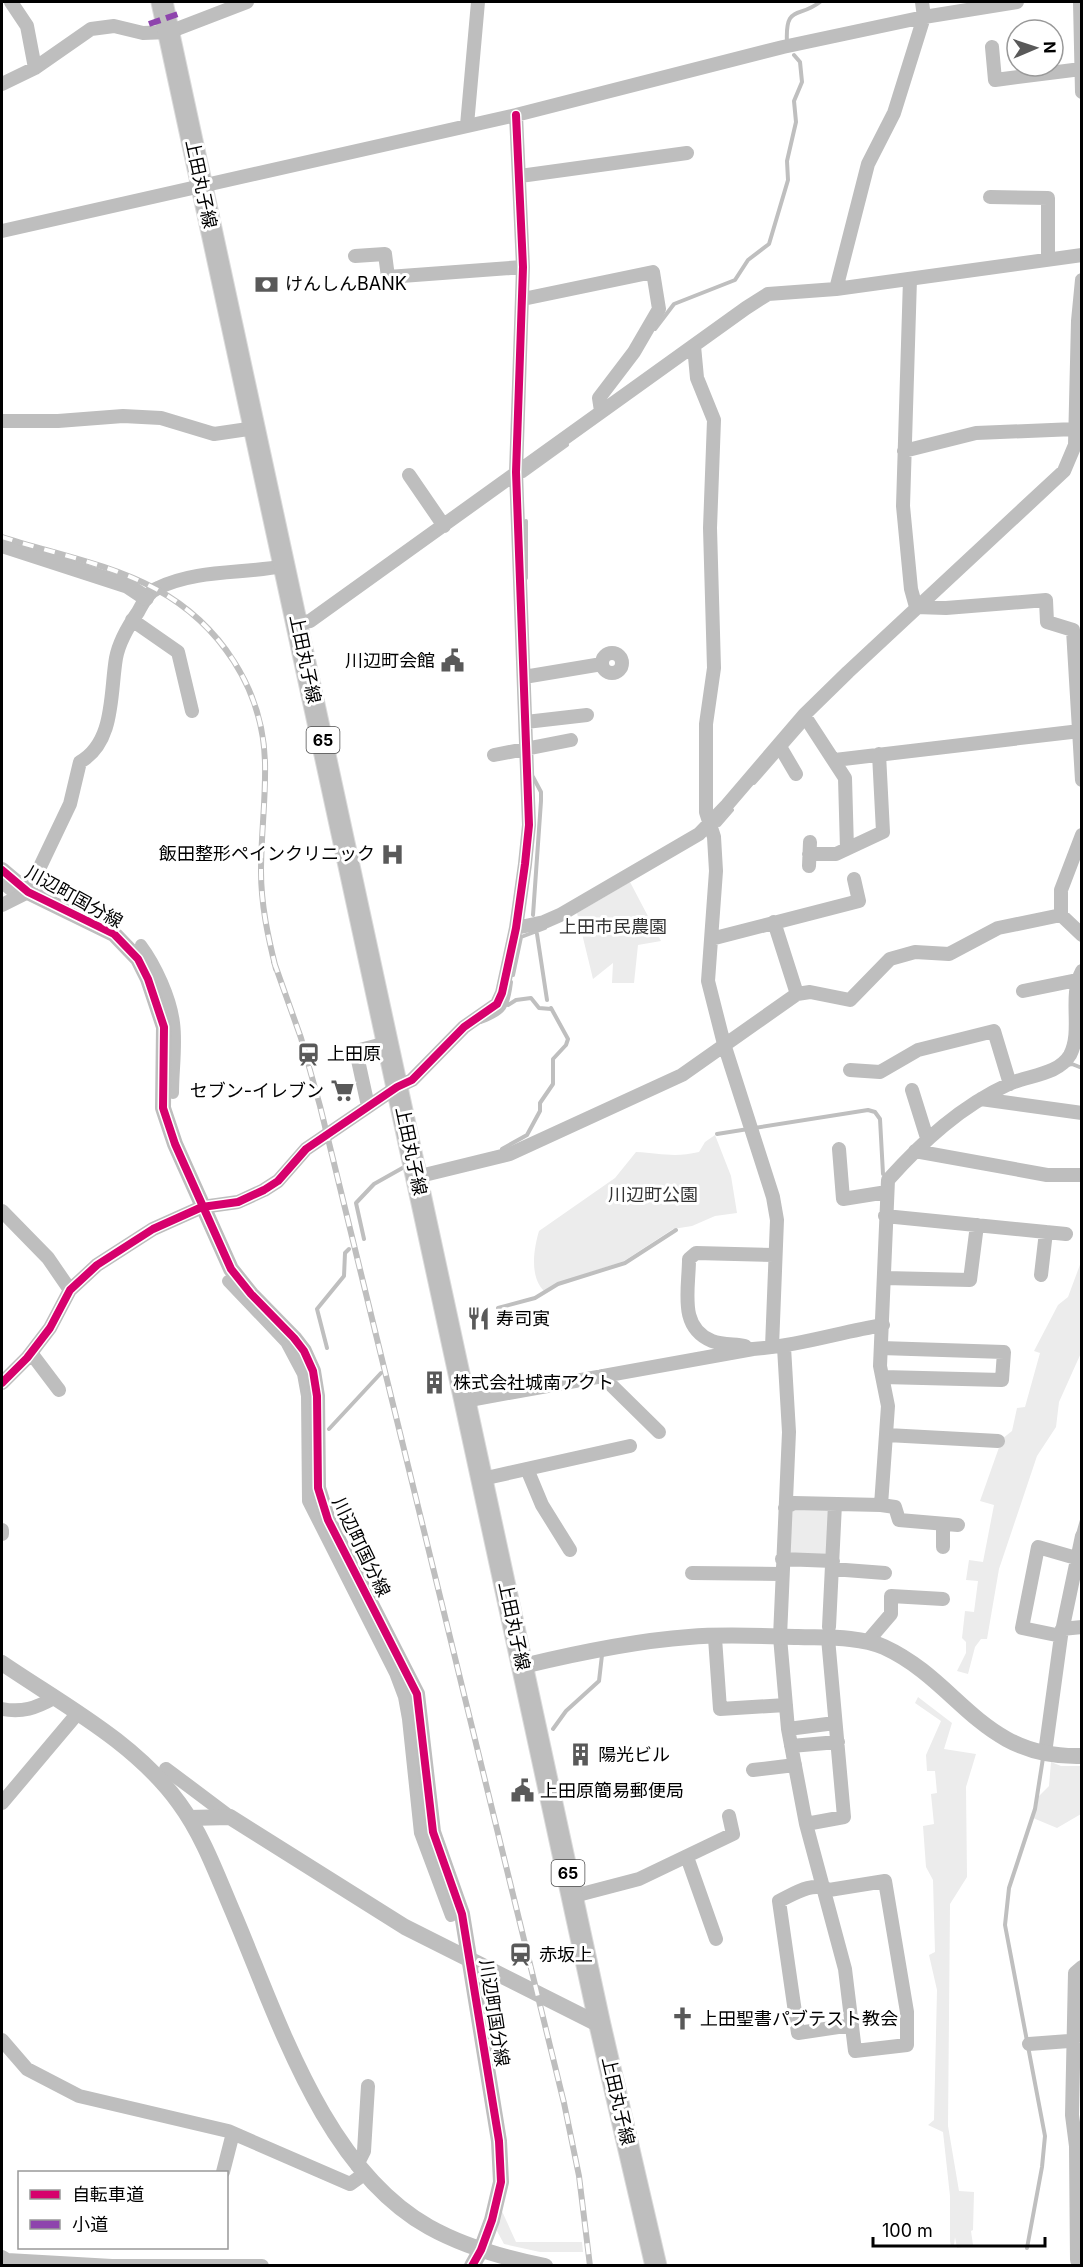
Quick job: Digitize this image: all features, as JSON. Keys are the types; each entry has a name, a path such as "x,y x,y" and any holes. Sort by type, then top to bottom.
{"main road":[{"name":"上田丸子線","path":"162,2 298,623 464,1401 574,1896 600,2025 656,2265"}],"street":[{"path":"11,2 27,26 36,68"},
{"path":"2,84 36,68 91,29 114,26 143,33 169,32 247,2"},
{"path":"468,125 478,2"},
{"path":"836,289 868,164 894,112 924,17 922,2"},
{"path":"2,231 201,188 516,115 783,46 924,17 1017,2"},
{"path":"1080,2 1082,92"},
{"path":"992,47 995,80 1081,69"},
{"path":"2,1383 31,1353 50,1328 70,1290 97,1265 153,1229 202,1207 238,1202 278,1181 306,1149 397,1087 412,1080 464,1027 497,1005 502,993 516,928 529,825 526,747 528,676 516,472 523,267 516,115"},
{"path":"520,176 687,153"},
{"path":"990,197 1048,198 1048,259"},
{"path":"355,256 385,254 388,277 523,267"},
{"path":"298,623 310,621 768,294 836,289 1082,255"},
{"path":"523,299 653,272 658,309 634,352 599,398 602,411"},
{"path":"910,279 909,371 903,506 911,589 916,607"},
{"path":"516,928 544,922 560,915 699,834 804,715 916,607 1064,471 1078,444 1075,429 1082,280"},
{"path":"694,346 697,378 714,420 710,528 714,668 706,724 706,812 714,837 716,871 708,981 724,1044 773,1197 777,1221 774,1255 778,1347 789,1432 780,1637 788,1729 806,1824 822,1886 845,1969 852,2025 855,2051 907,2045 907,2012 885,1881 829,1890 822,1886 813,1886 779,1901 798,2033 852,2025"},
{"path":"2,421 58,421 123,416 160,418 214,434 255,428"},
{"path":"904,451 976,433 1075,429"},
{"path":"409,475 444,526"},
{"path":"2,545 128,586 146,598"},
{"path":"2,905 28,892 70,804 80,762 89,757 100,742 110,710 117,655 132,620 146,598 155,589 186,577 256,571 284,566"},
{"path":"916,607 946,608 1046,600 1047,622 1077,628 1082,780"},
{"path":"132,620 178,652 192,711"},
{"path":"528,676 602,664"},
{"path":"804,715 845,778 847,849"},
{"path":"526,722 587,716"},
{"path":"835,760 1080,731"},
{"path":"494,755 571,740"},
{"path":"779,745 796,774"},
{"path":"809,854 836,854 883,832 879,754"},
{"path":"1081,836 1061,890 1062,915 1082,935"},
{"name":"川辺町国分線","path":"2,870 28,892 114,934 138,959 148,979 164,1027 164,1116 202,1207 231,1269 251,1294 294,1338 304,1351 313,1371 317,1396 320,1497 328,1520 417,1694 433,1832 462,1914 471,1962 499,2141 501,2182 481,2250 471,2265"},
{"path":"711,939 859,901 854,879"},
{"path":"416,1177 510,1154 682,1075 797,994 810,992 850,1000 890,959 915,952 949,954 998,928 1062,915"},
{"path":"774,922 797,994"},
{"path":"1023,991 1079,975"},
{"path":"881,1505 888,1406 880,1366 888,1180 927,1138 981,1099 1010,1084 1051,1070 1069,1057 1077,1044 1075,988 1079,975"},
{"path":"850,1070 880,1072 918,1050 994,1031 1010,1084"},
{"path":"368,1106 356,1051 387,1043"},
{"path":"912,1090 927,1138"},
{"path":"981,1099 1082,1113"},
{"path":"839,1149 843,1198 886,1192"},
{"path":"915,1151 1047,1175 1082,1175"},
{"path":"2,1211 48,1258 70,1290"},
{"path":"885,1216 1066,1234"},
{"path":"885,1278 970,1280 976,1225"},
{"path":"1041,1275 1046,1232"},
{"path":"753,1349 713,1341 691,1327 688,1317 689,1259 696,1253 774,1255"},
{"path":"464,1401 753,1349 778,1347 840,1332 883,1325"},
{"path":"881,1348 1004,1352 1002,1380 883,1377"},
{"path":"31,1353 59,1390"},
{"path":"602,1376 659,1432"},
{"path":"887,1435 998,1441"},
{"path":"482,1479 630,1446"},
{"path":"527,1469 542,1505 570,1550"},
{"path":"786,1508 794,1503 895,1507 899,1520 950,1524 943,1547"},
{"path":"806,1824 844,1818 829,1632 835,1504"},
{"path":"1045,1753 1061,1633 1082,1536"},
{"path":"1076,1558 1038,1547 1022,1628 1061,1633 1082,1626"},
{"path":"782,1558 885,1573"},
{"path":"692,1573 781,1574"},
{"path":"867,1642 891,1614 891,1596 943,1599"},
{"path":"523,1666 590,1650 690,1637 780,1637 829,1632 867,1642 898,1655 925,1674 992,1732 1021,1746 1045,1753 1062,1757 1082,1756"},
{"path":"715,1638 720,1709 786,1705"},
{"path":"2,1663 145,1763 168,1788 189,1818 214,1866 310,2091 334,2135 361,2169 411,2216 446,2236 481,2250 544,2265"},
{"path":"2,1709 17,1712 39,1707 54,1698"},
{"path":"2,1803 77,1714"},
{"path":"788,1729 835,1723"},
{"path":"791,1746 838,1742"},
{"path":"753,1770 795,1765"},
{"path":"166,1769 230,1817 405,1927 600,2025"},
{"path":"574,1896 639,1880 733,1834 729,1816"},
{"path":"189,1818 230,1817"},
{"path":"687,1857 716,1939"},
{"path":"1077,2260 1079,2146 1072,2115 1078,2036 1075,1973 1082,1967"},
{"path":"1029,2044 1069,2041 1078,2036"},
{"path":"2,2040 27,2069 79,2096 233,2133 350,2184 361,2169 368,2086"},
{"path":"224,2171 233,2133"},
{"path":"2,2257 7,2260 112,2265 262,2265"}],"green space":[{"name":"上田市民農園","path":"630,882 661,941 638,945 634,983 612,983 613,963 593,979 577,913"},
{"name":"川辺町公園","path":"715,1135 731,1176 737,1213 715,1216 692,1226 673,1229 624,1261 558,1283 544,1291 536,1278 534,1262 539,1231 615,1178 636,1152 690,1154 699,1152 705,1142"},
{"path":"1081,1262 1081,1353 1059,1402 1056,1427 1037,1456 999,1569 987,1639 981,1639 975,1647 968,1674 957,1671 966,1653 966,1642 962,1638 965,1611 974,1612 978,1581 966,1580 969,1560 983,1562 994,1505 980,1501 1002,1439 1012,1431 1017,1408 1025,1407 1040,1353 1034,1351 1058,1305 1068,1297"},
{"path":"795,1508 830,1508 831,1554 794,1556 789,1552 790,1514"},
{"path":"918,1697 952,1723 944,1749 976,1754 966,1787 967,1877 950,1904 948,2126 959,2191 974,2192 973,2230 971,2231 973,2245 957,2248 955,2237 954,2245 951,2246 950,2241 950,2196 943,2132 928,2125 934,2120 937,1990 929,1955 935,1952 933,1880 926,1867 923,1826 934,1824 931,1794 937,1793 935,1771 927,1771 926,1755 941,1721 915,1703"},
{"path":"1051,1762 1061,1766 1081,1766 1081,1814 1057,1828 1033,1818 1038,1797 1049,1786"},
{"path":"501,2209 516,2242 582,2242 583,2252 540,2252 504,2244 497,2231"}],"waterway":[{"path":"787,43 788,23 791,17 820,2"},
{"path":"655,329 674,304 735,280 748,260 769,244 788,180 787,161 796,122 794,101 802,82 800,62 794,55"},
{"path":"524,476 567,445"},
{"path":"526,521 526,578"},
{"path":"754,783 804,726"},
{"path":"533,777 541,792 533,915"},
{"path":"719,825 732,810"},
{"path":"2,883 13,892"},
{"path":"513,975 521,937 545,928"},
{"path":"537,934 547,1000"},
{"path":"141,945 152,962 170,1003 175,1040 173,1093"},
{"path":"481,1022 504,1008 511,982"},
{"path":"508,1005 516,1000 531,998 539,1008 551,1009"},
{"path":"502,1149 527,1135 540,1111 540,1103 553,1084 553,1059 566,1045 568,1039 551,1008"},
{"path":"1067,1065 1072,1064 1082,1068"},
{"path":"717,1134 868,1110 875,1112 880,1119 883,1174"},
{"path":"364,1239 356,1203 374,1184 406,1166"},
{"path":"498,1308 535,1298 558,1284 625,1263 676,1230"},
{"path":"327,1348 317,1309 344,1276 345,1253 349,1249"},
{"path":"228,1281 286,1342 303,1374 307,1396 308,1501 395,1673 404,1697 420,1833 451,1916"},
{"path":"329,1429 381,1373"},
{"path":"1078,1534 1082,1520"},
{"path":"553,1729 566,1711 599,1681 602,1655"},
{"path":"1027,2248 1042,2167 1045,2136 1005,1925 1009,1888 1035,1809 1043,1758"}],"railway":[{"path":"2,537 100,566 156,589 179,603 200,621 234,661 247,684 262,735 265,776 261,884 276,969"},
{"path":"274,962 301,1038 320,1106 564,2103 579,2176 590,2266"}],"marked path":[{"path":"149,24 181,13"}],"cycle path":[{"path":"2,1383 27,1358 50,1328 70,1290 97,1265 153,1229 202,1207 238,1202 278,1181 306,1149 397,1087 412,1080 464,1027 497,1004 502,993 516,928 529,825 516,472 523,267 516,115"},
{"path":"2,870 28,892 114,934 138,959 148,979 164,1027 163,1108 175,1144 231,1269 251,1294 294,1338 304,1351 313,1371 317,1396 318,1488 328,1520 417,1694 433,1832 462,1914 499,2141 501,2182 492,2220 481,2250 472,2266"}],"place":[{"name":"けんしんBANK","path":"267,284"},
{"name":"川辺町会館","path":"453,661"},
{"name":"飯田整形ペインクリニック","path":"393,854"},
{"name":"上田原","path":"309,1054"},
{"name":"セブン-イレブン","path":"342,1091"},
{"name":"寿司寅","path":"478,1319"},
{"name":"株式会社城南アクト","path":"435,1383"},
{"name":"陽光ビル","path":"580,1755"},
{"name":"上田原簡易郵便局","path":"522,1791"},
{"name":"赤坂上","path":"521,1955"},
{"name":"上田聖書パブテスト教会","path":"682,2019"}]}
